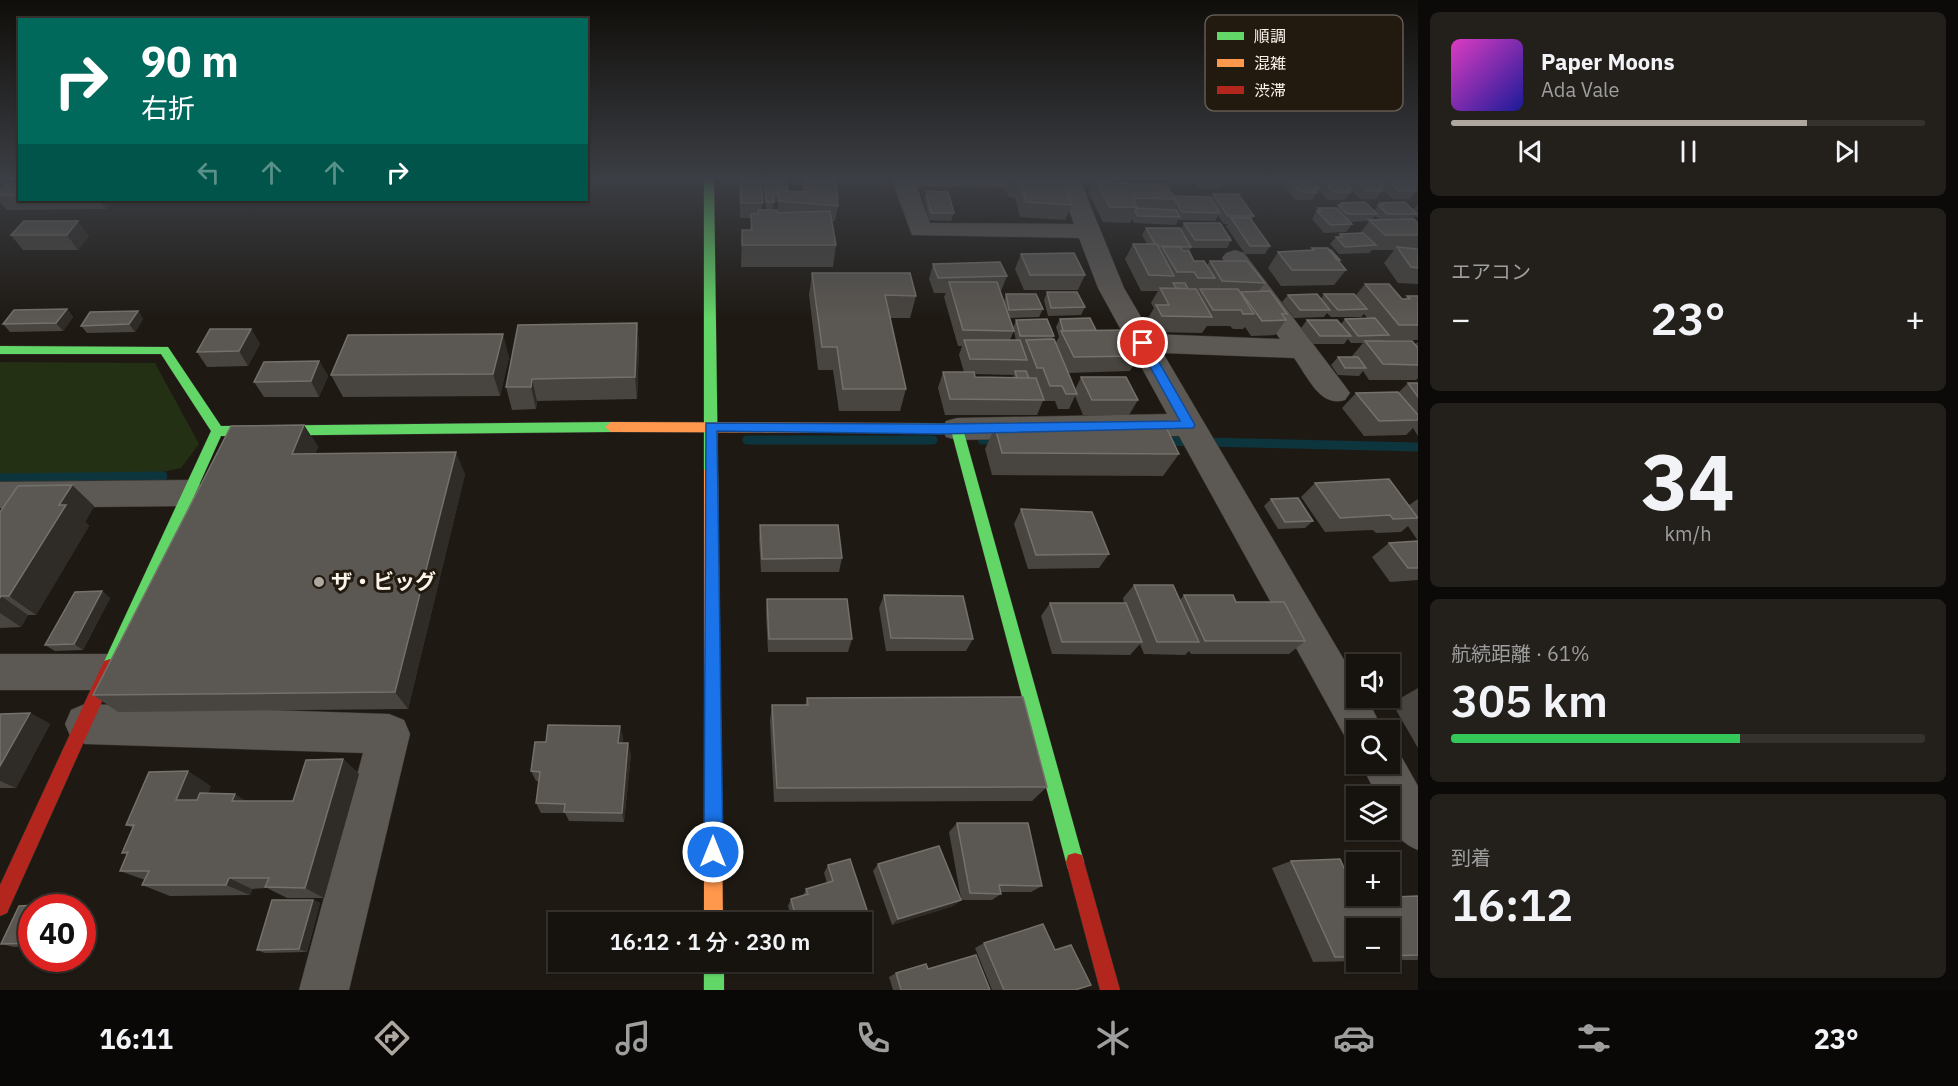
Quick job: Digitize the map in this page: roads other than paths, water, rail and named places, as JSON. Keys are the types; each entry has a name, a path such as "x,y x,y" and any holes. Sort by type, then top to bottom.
{"street":[{"path":"709,226 714,912"},
{"path":"920,226 921,230 1088,231"},
{"path":"1086,226 1111,288 1357,720"},
{"path":"1235,258 1335,393"},
{"path":"1143,343 1302,349"},
{"path":"0,350 165,350 217,431"},
{"path":"217,431 710,426 1195,435"},
{"path":"957,429 1110,990"},
{"path":"0,906 217,431"},
{"path":"0,495 188,493"},
{"path":"0,672 107,672"},
{"path":"85,724 389,734 324,990"},
{"path":"1388,774 1418,828"},
{"path":"714,972 714,990"}],"waterway":[{"path":"747,440 933,440"},
{"path":"982,440 999,440"},
{"path":"1162,441 1418,447"},
{"path":"0,478 163,476"}],"place":[{"name":"ザ・ビッグ","path":"319,582"}]}
